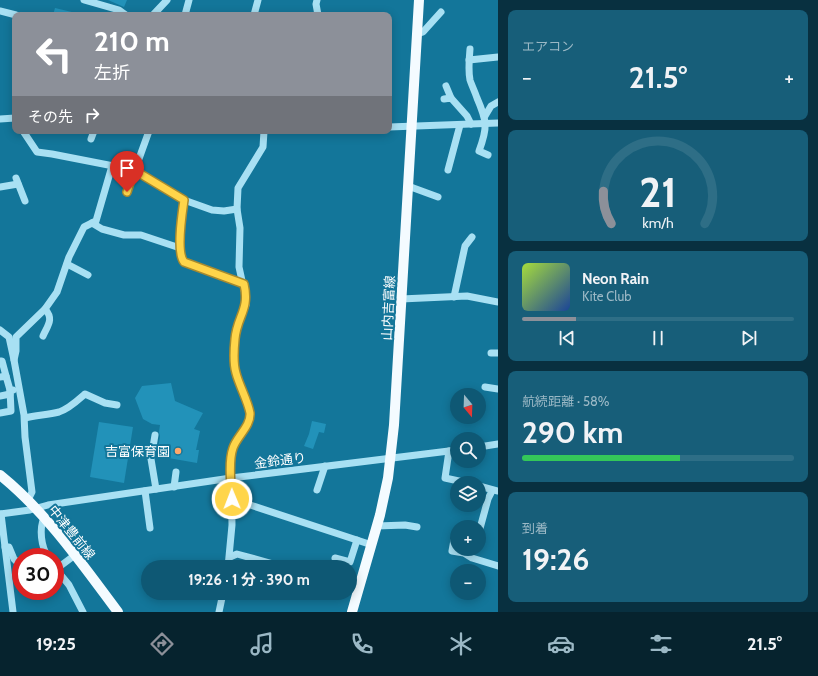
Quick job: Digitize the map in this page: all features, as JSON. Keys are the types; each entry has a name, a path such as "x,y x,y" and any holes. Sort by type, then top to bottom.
{"main road":[{"name":"山内吉富線","path":"352,612 372,545 388,478 394,425 418,0"},
{"name":"中津豊前線","path":"0,475 36,508 75,555 118,612"}],"street":[{"path":"84,0 122,12"},
{"path":"156,12 167,0"},
{"path":"186,12 189,0"},
{"path":"255,12 258,0"},
{"path":"317,0 317,12"},
{"path":"0,11 12,14"},
{"path":"417,34 423,32 441,12"},
{"path":"470,49 470,82 485,116 486,124 485,137 480,151 488,155"},
{"path":"469,60 498,57"},
{"path":"446,86 448,98 467,116 470,124"},
{"path":"485,116 491,106 498,102"},
{"path":"0,119 12,118"},
{"path":"392,127 498,123"},
{"path":"448,170 460,125"},
{"path":"25,134 36,152 134,170 184,200 212,210 224,211 237,209"},
{"path":"91,139 93,134"},
{"path":"127,192 148,134"},
{"path":"229,560 232,499 231,458 233,448 237,439 247,425 250,413 235,372 234,340 246,306 244,284 239,267 240,228 237,209 238,188 263,147 264,134"},
{"path":"14,360 16,351 16,337 45,309 57,292 67,264 84,227 96,221 112,166"},
{"path":"0,187 17,181 25,201"},
{"path":"408,186 438,197"},
{"path":"184,200 180,248 181,258 184,262 244,284"},
{"path":"92,223 102,229 116,233 124,235 140,235 180,248"},
{"path":"454,297 466,246 472,236"},
{"path":"67,264 88,275"},
{"path":"401,299 467,296 498,302"},
{"path":"43,336 50,320 50,313 45,309"},
{"path":"0,330 9,337 25,418 25,437 32,492 28,500"},
{"path":"0,361 2,361 3,376 10,392 11,411 0,413"},
{"path":"485,387 498,389"},
{"path":"0,396 19,389"},
{"path":"25,418 35,415 59,412 76,403 85,394 105,403 117,405"},
{"path":"155,435 151,459 156,489"},
{"path":"486,446 498,444"},
{"path":"449,451 445,478 450,479"},
{"name":"金鈴通り","path":"1,514 48,505 231,478 449,451"},
{"path":"317,490 325,466"},
{"path":"174,487 176,472"},
{"path":"145,491 150,528"},
{"path":"484,520 495,491"},
{"path":"232,499 372,545"},
{"path":"1,514 13,612"},
{"path":"44,518 41,524 42,544 44,548"},
{"path":"377,526 406,524 416,527"},
{"path":"335,558 350,562 357,540"},
{"path":"5,547 9,546 12,554"},
{"path":"230,557 237,554 259,560"},
{"path":"64,563 75,555"},
{"path":"469,556 498,566"},
{"path":"64,579 69,585 83,612"},
{"path":"219,612 222,600"}],"building":[{"path":"108,0 127,0 124,7"},
{"path":"55,8 72,12 54,12"},
{"name":"吉富保育園","path":"171,383 175,401 203,413 194,429 200,431 196,450 199,450 197,463 157,456 160,425 152,424 143,419 135,398 142,386"},
{"path":"312,421 326,424 324,433 319,432 313,449 304,446"},
{"path":"99,422 133,427 124,483 90,477"}],"place":[{"name":"吉富保育園","path":"178,451"}],"route":[{"path":"127,192 134,170 184,200 181,224 181,258 184,262 244,284 246,306 234,340 235,372 250,413 247,425 237,439 233,448 231,458 232,499"}]}
